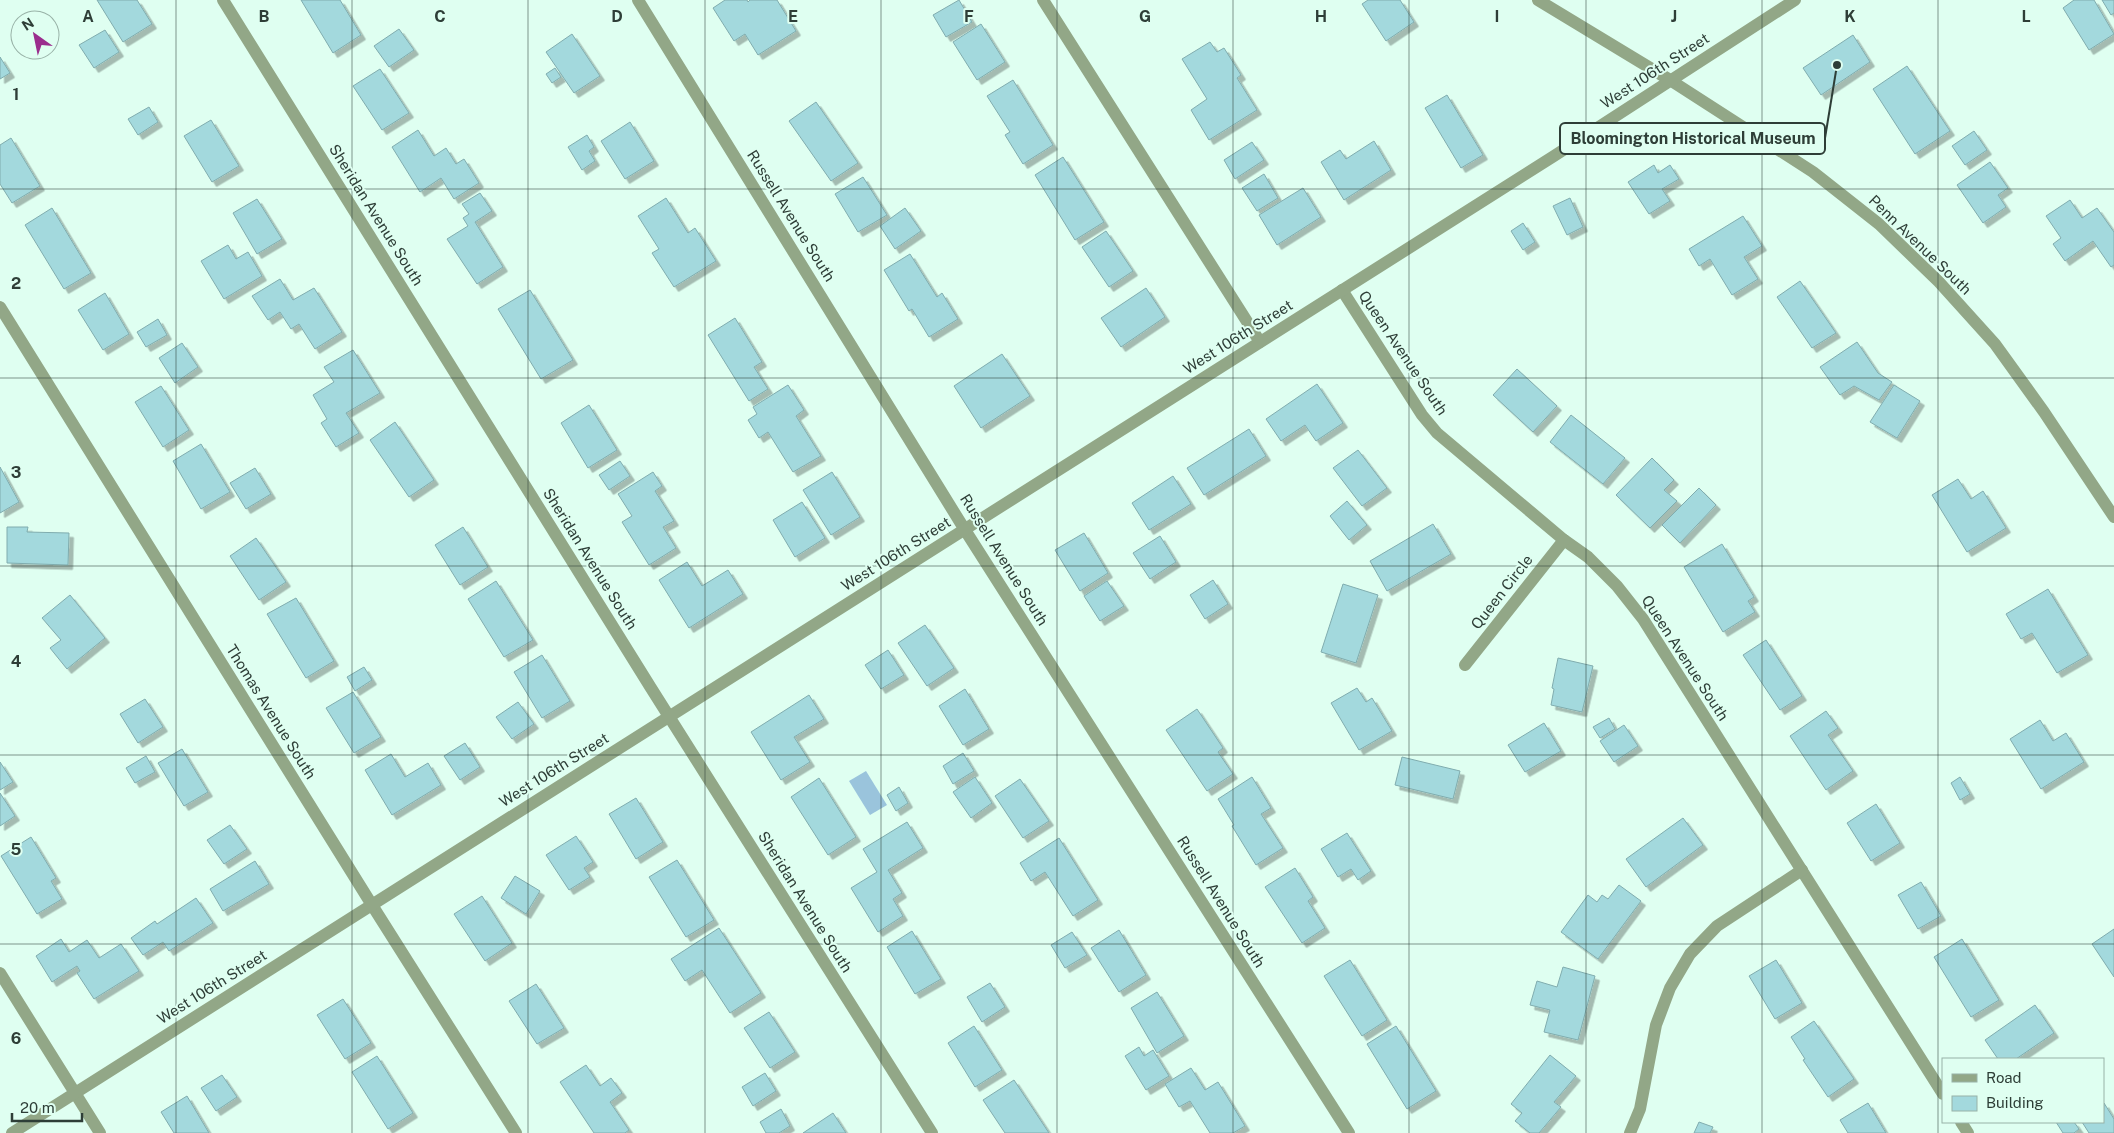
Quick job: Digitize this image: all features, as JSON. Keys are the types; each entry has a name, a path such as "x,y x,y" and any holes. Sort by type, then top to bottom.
{"street":[{"name":"Sheridan Avenue South","path":"223,0 669,716 932,1133"},
{"name":"Russell Avenue South","path":"638,0 965,530 1348,1133"},
{"path":"1043,0 1260,342"},
{"name":"Penn Avenue South","path":"1538,0 1670,80 1813,172 1879,224 1939,282 1995,344 2044,412 2114,517"},
{"name":"West 106th Street","path":"12,1133 965,530 1795,0"},
{"name":"Queen Avenue South","path":"1342,290 1422,414 1437,433 1564,540 1588,557 1617,586 1643,619 1942,1092"},
{"name":"Thomas Avenue South","path":"0,307 516,1133"},
{"name":"Queen Circle","path":"1465,665 1564,540"},
{"path":"1630,1133 1640,1109 1656,1025 1670,988 1690,954 1717,926 1802,870"},
{"path":"0,973 100,1133"}],"water":[{"path":"866,771 887,805 870,815 849,781"}],"building":[{"path":"97,0 137,0 152,24 123,42"},
{"path":"301,0 340,0 361,35 333,53"},
{"path":"725,0 747,0 748,2 750,0 777,0 796,31 758,55 745,34 734,41 713,8"},
{"path":"959,0 972,22 946,37 933,15"},
{"path":"1368,0 1400,0 1414,22 1386,41 1362,4"},
{"path":"2074,0 2094,0 2114,34 2089,50 2063,8"},
{"path":"2102,0 2114,0 2114,13 2111,15"},
{"path":"981,24 1005,62 977,80 953,42"},
{"path":"399,29 414,50 389,67 374,46"},
{"path":"105,30 119,52 94,68 79,45"},
{"path":"572,34 600,76 574,93 546,52"},
{"path":"1853,35 1870,62 1821,95 1803,68"},
{"path":"1210,42 1217,52 1224,48 1241,75 1237,78 1257,110 1209,140 1191,110 1207,99 1182,59"},
{"path":"0,57 10,73 0,79"},
{"path":"1907,66 1950,131 1915,154 1873,89"},
{"path":"555,68 561,77 552,83 546,74"},
{"path":"380,69 409,113 382,130 353,86"},
{"path":"1013,80 1053,145 1023,164 1005,135 1010,132 987,96"},
{"path":"1447,95 1483,155 1461,168 1425,108"},
{"path":"816,102 858,163 831,181 789,121"},
{"path":"149,107 158,122 138,135 128,119"},
{"path":"211,120 239,166 212,182 184,136"},
{"path":"630,122 654,161 625,179 601,141"},
{"path":"418,130 434,156 446,148 456,164 464,159 479,183 454,199 441,178 420,192 392,147"},
{"path":"1974,131 1987,150 1965,165 1952,146"},
{"path":"587,135 594,147 589,151 595,161 582,170 568,147"},
{"path":"11,138 40,186 12,203 0,184 0,145"},
{"path":"1374,141 1391,170 1344,200 1321,162 1340,150 1346,159"},
{"path":"1252,142 1264,160 1235,179 1224,160"},
{"path":"1063,157 1104,222 1075,240 1035,175"},
{"path":"1990,162 2008,188 1998,195 2006,207 1983,223 1957,185"},
{"path":"1654,165 1658,173 1670,165 1679,179 1662,189 1670,201 1649,214 1628,182"},
{"path":"1264,174 1278,198 1257,211 1242,188"},
{"path":"863,177 887,215 858,232 835,194"},
{"path":"1303,188 1321,217 1277,245 1259,215"},
{"path":"480,193 492,211 475,222 503,267 477,284 447,239 468,226 463,218 469,214 462,204"},
{"path":"666,198 688,233 695,228 716,261 674,287 652,253 659,249 638,216"},
{"path":"1570,198 1583,227 1567,235 1553,206"},
{"path":"257,199 282,239 257,254 233,213"},
{"path":"2070,200 2082,218 2097,208 2114,232 2114,265 2111,267 2093,241 2065,261 2053,244 2061,238 2046,216"},
{"path":"52,208 91,273 64,289 25,225"},
{"path":"905,208 921,231 895,249 880,226"},
{"path":"1743,216 1762,246 1744,257 1758,279 1732,295 1710,259 1699,266 1689,249"},
{"path":"1523,223 1535,242 1523,250 1511,231"},
{"path":"1106,231 1133,271 1109,287 1082,247"},
{"path":"228,245 236,259 248,252 262,276 224,299 201,261"},
{"path":"910,254 937,297 942,293 958,319 929,337 912,309 909,311 884,270"},
{"path":"280,279 293,300 314,288 342,332 315,349 299,324 291,329 280,312 268,320 252,296"},
{"path":"1800,281 1836,333 1812,348 1777,297"},
{"path":"1146,288 1165,317 1121,347 1101,318"},
{"path":"530,290 573,360 541,379 498,309"},
{"path":"105,293 129,334 103,350 78,310"},
{"path":"735,318 762,362 754,367 768,389 749,401 708,335"},
{"path":"158,319 167,335 146,347 137,332"},
{"path":"1857,342 1878,373 1892,382 1879,400 1854,386 1840,395 1820,367"},
{"path":"182,343 198,367 175,383 159,358"},
{"path":"353,350 380,393 346,413 359,433 336,447 321,423 327,419 313,395 334,382 324,367"},
{"path":"1002,354 1030,396 981,428 954,386"},
{"path":"1517,369 1557,406 1533,432 1493,395"},
{"path":"1317,384 1343,423 1316,441 1305,425 1281,441 1266,419"},
{"path":"788,385 804,410 796,416 821,456 793,472 768,432 759,438 748,420 757,414 753,407"},
{"path":"1894,385 1920,401 1897,438 1870,422"},
{"path":"161,386 189,430 163,447 135,402"},
{"path":"589,405 617,450 588,468 561,423"},
{"path":"1571,415 1625,458 1603,484 1550,442"},
{"path":"395,422 434,480 409,497 370,440"},
{"path":"1249,429 1266,456 1204,495 1187,468"},
{"path":"201,444 230,492 201,509 173,461"},
{"path":"1358,450 1387,488 1362,506 1333,468"},
{"path":"1652,458 1674,480 1664,490 1677,501 1650,528 1616,495"},
{"path":"620,461 630,476 609,490 599,475"},
{"path":"0,467 19,502 0,513"},
{"path":"255,468 271,494 246,509 230,483"},
{"path":"653,472 662,486 655,491 674,521 663,527 676,548 649,565 622,522 632,516 618,494"},
{"path":"832,472 860,517 831,535 803,490"},
{"path":"1173,476 1191,504 1149,530 1132,503"},
{"path":"1958,479 1971,499 1983,491 2006,528 1967,552 1932,495"},
{"path":"1699,488 1716,505 1680,543 1662,525"},
{"path":"1347,501 1367,525 1349,540 1330,516"},
{"path":"802,502 825,538 795,557 773,520"},
{"path":"1433,524 1451,554 1387,591 1370,561"},
{"path":"7,527 28,527 27,532 69,533 68,565 7,563"},
{"path":"463,527 488,567 460,585 435,545"},
{"path":"1084,533 1108,573 1080,591 1055,550"},
{"path":"1160,536 1176,562 1150,579 1133,553"},
{"path":"256,538 286,582 259,600 230,556"},
{"path":"1722,544 1754,597 1748,601 1755,612 1723,632 1684,567"},
{"path":"687,562 702,586 728,570 743,594 689,628 659,580"},
{"path":"1213,580 1228,604 1205,619 1190,595"},
{"path":"496,581 533,640 504,657 468,599"},
{"path":"1107,581 1124,606 1100,621 1084,596"},
{"path":"1343,584 1378,595 1356,663 1321,652"},
{"path":"2048,589 2088,655 2057,673 2032,633 2021,639 2006,614"},
{"path":"70,595 105,638 67,669 50,648 61,640 42,618"},
{"path":"296,598 334,661 306,678 267,614"},
{"path":"925,625 954,668 927,686 898,643"},
{"path":"1766,640 1802,696 1780,710 1743,655"},
{"path":"888,650 904,675 881,689 865,665"},
{"path":"542,655 570,701 542,718 514,672"},
{"path":"1558,658 1593,666 1582,712 1551,705 1554,689 1552,688"},
{"path":"364,667 372,680 355,691 347,677"},
{"path":"1357,688 1366,702 1372,698 1392,731 1359,750 1331,703"},
{"path":"965,689 989,729 963,745 939,706"},
{"path":"353,692 381,737 354,753 326,708"},
{"path":"809,695 824,719 794,737 810,762 781,780 751,732"},
{"path":"145,699 163,727 138,743 120,714"},
{"path":"518,702 534,724 512,739 496,717"},
{"path":"1197,709 1223,748 1218,752 1233,774 1207,791 1166,730"},
{"path":"1826,711 1838,728 1828,735 1853,771 1826,790 1790,736"},
{"path":"1609,718 1615,729 1600,738 1593,727"},
{"path":"2040,720 2053,741 2066,733 2084,762 2041,789 2010,739"},
{"path":"1544,723 1561,751 1525,772 1508,745"},
{"path":"1624,725 1638,746 1614,762 1600,741"},
{"path":"465,743 480,767 460,780 444,756"},
{"path":"182,749 208,792 184,806 158,763"},
{"path":"963,753 974,771 953,784 943,766"},
{"path":"391,754 405,777 428,763 441,785 392,815 365,770"},
{"path":"146,756 155,772 135,783 126,768"},
{"path":"1402,757 1460,771 1453,799 1395,785"},
{"path":"0,762 13,782 0,790"},
{"path":"975,777 992,803 971,818 953,792"},
{"path":"1252,777 1271,808 1261,814 1283,848 1256,865 1218,799"},
{"path":"1960,777 1970,794 1960,800 1951,783"},
{"path":"819,778 856,837 828,855 791,797"},
{"path":"1020,779 1049,821 1023,838 995,796"},
{"path":"899,787 908,803 896,811 887,795"},
{"path":"0,793 15,816 0,826"},
{"path":"636,798 663,842 636,859 609,814"},
{"path":"1876,804 1900,843 1871,861 1847,823"},
{"path":"1683,818 1703,845 1646,887 1626,859"},
{"path":"907,822 923,848 888,870 902,893 893,899 903,916 878,932 851,888 877,872 863,849"},
{"path":"230,825 247,849 224,864 207,840"},
{"path":"1347,833 1371,871 1358,880 1351,869 1338,877 1321,849"},
{"path":"576,836 593,862 584,868 590,877 569,890 546,855"},
{"path":"31,837 56,878 51,881 62,899 37,914 1,856"},
{"path":"1059,838 1098,900 1073,916 1045,872 1031,881 1020,863"},
{"path":"677,860 714,920 686,937 649,877"},
{"path":"255,861 269,884 223,911 210,889"},
{"path":"1295,868 1313,897 1308,901 1325,928 1302,943 1265,887"},
{"path":"515,876 540,891 526,914 501,898"},
{"path":"1921,882 1941,916 1918,929 1898,895"},
{"path":"1619,885 1641,901 1598,959 1561,932 1588,895 1597,902 1602,895 1608,899"},
{"path":"482,896 512,943 485,961 454,914"},
{"path":"196,898 213,923 169,951 163,942 143,955 131,938 155,921 157,924"},
{"path":"719,928 761,993 730,1013 702,970 685,981 671,959"},
{"path":"2114,929 2114,977 2092,944"},
{"path":"1119,930 1146,975 1119,992 1091,948"},
{"path":"912,931 941,979 915,994 887,947"},
{"path":"1072,932 1087,955 1065,968 1051,945"},
{"path":"61,939 69,952 87,940 99,958 121,944 139,971 94,999 77,973 80,971 77,966 52,982 36,956"},
{"path":"1962,939 1999,1000 1971,1017 1934,957"},
{"path":"1350,960 1387,1020 1362,1036 1324,976"},
{"path":"1776,960 1802,1003 1775,1019 1749,976"},
{"path":"1563,967 1595,976 1578,1040 1544,1032 1550,1010 1530,1005 1537,981 1557,987"},
{"path":"990,983 1005,1007 982,1022 967,997"},
{"path":"536,984 564,1028 537,1044 509,1001"},
{"path":"1157,992 1184,1036 1157,1053 1131,1008"},
{"path":"343,999 371,1043 345,1059 317,1015"},
{"path":"2035,1005 2054,1033 2017,1058 1997,1058 1985,1040"},
{"path":"769,1012 795,1052 770,1068 744,1028"},
{"path":"1814,1021 1854,1079 1828,1097 1803,1060 1805,1059 1791,1037"},
{"path":"974,1026 1002,1070 975,1087 948,1043"},
{"path":"1396,1026 1436,1091 1407,1109 1367,1044"},
{"path":"1139,1047 1144,1056 1153,1050 1169,1076 1146,1090 1125,1056"},
{"path":"1550,1055 1576,1076 1554,1102 1561,1107 1539,1133 1530,1133 1515,1121 1522,1113 1511,1104"},
{"path":"377,1056 413,1113 388,1129 352,1072"},
{"path":"586,1065 600,1086 611,1078 622,1093 610,1102 629,1130 625,1133 594,1133 560,1082"},
{"path":"1191,1068 1205,1090 1218,1082 1245,1126 1233,1133 1210,1133 1190,1101 1179,1107 1165,1084"},
{"path":"765,1073 776,1091 753,1106 742,1087"},
{"path":"222,1075 237,1097 216,1111 201,1088"},
{"path":"1014,1080 1049,1133 1005,1133 983,1100"},
{"path":"187,1096 209,1133 174,1133 161,1112"},
{"path":"1868,1103 1886,1133 1848,1133 1840,1120"},
{"path":"2104,1103 2114,1119 2114,1133 2089,1133 2083,1123 2104,1123"},
{"path":"781,1109 790,1126 779,1133 766,1133 760,1122"},
{"path":"833,1113 846,1133 803,1133"},
{"path":"1699,1122 1713,1127 1710,1133 1694,1133"},
{"path":"2057,1123 2075,1123 2079,1129 2074,1133 2063,1133"}],"place":[{"name":"Bloomington Historical Museum","path":"1837,65"}]}
